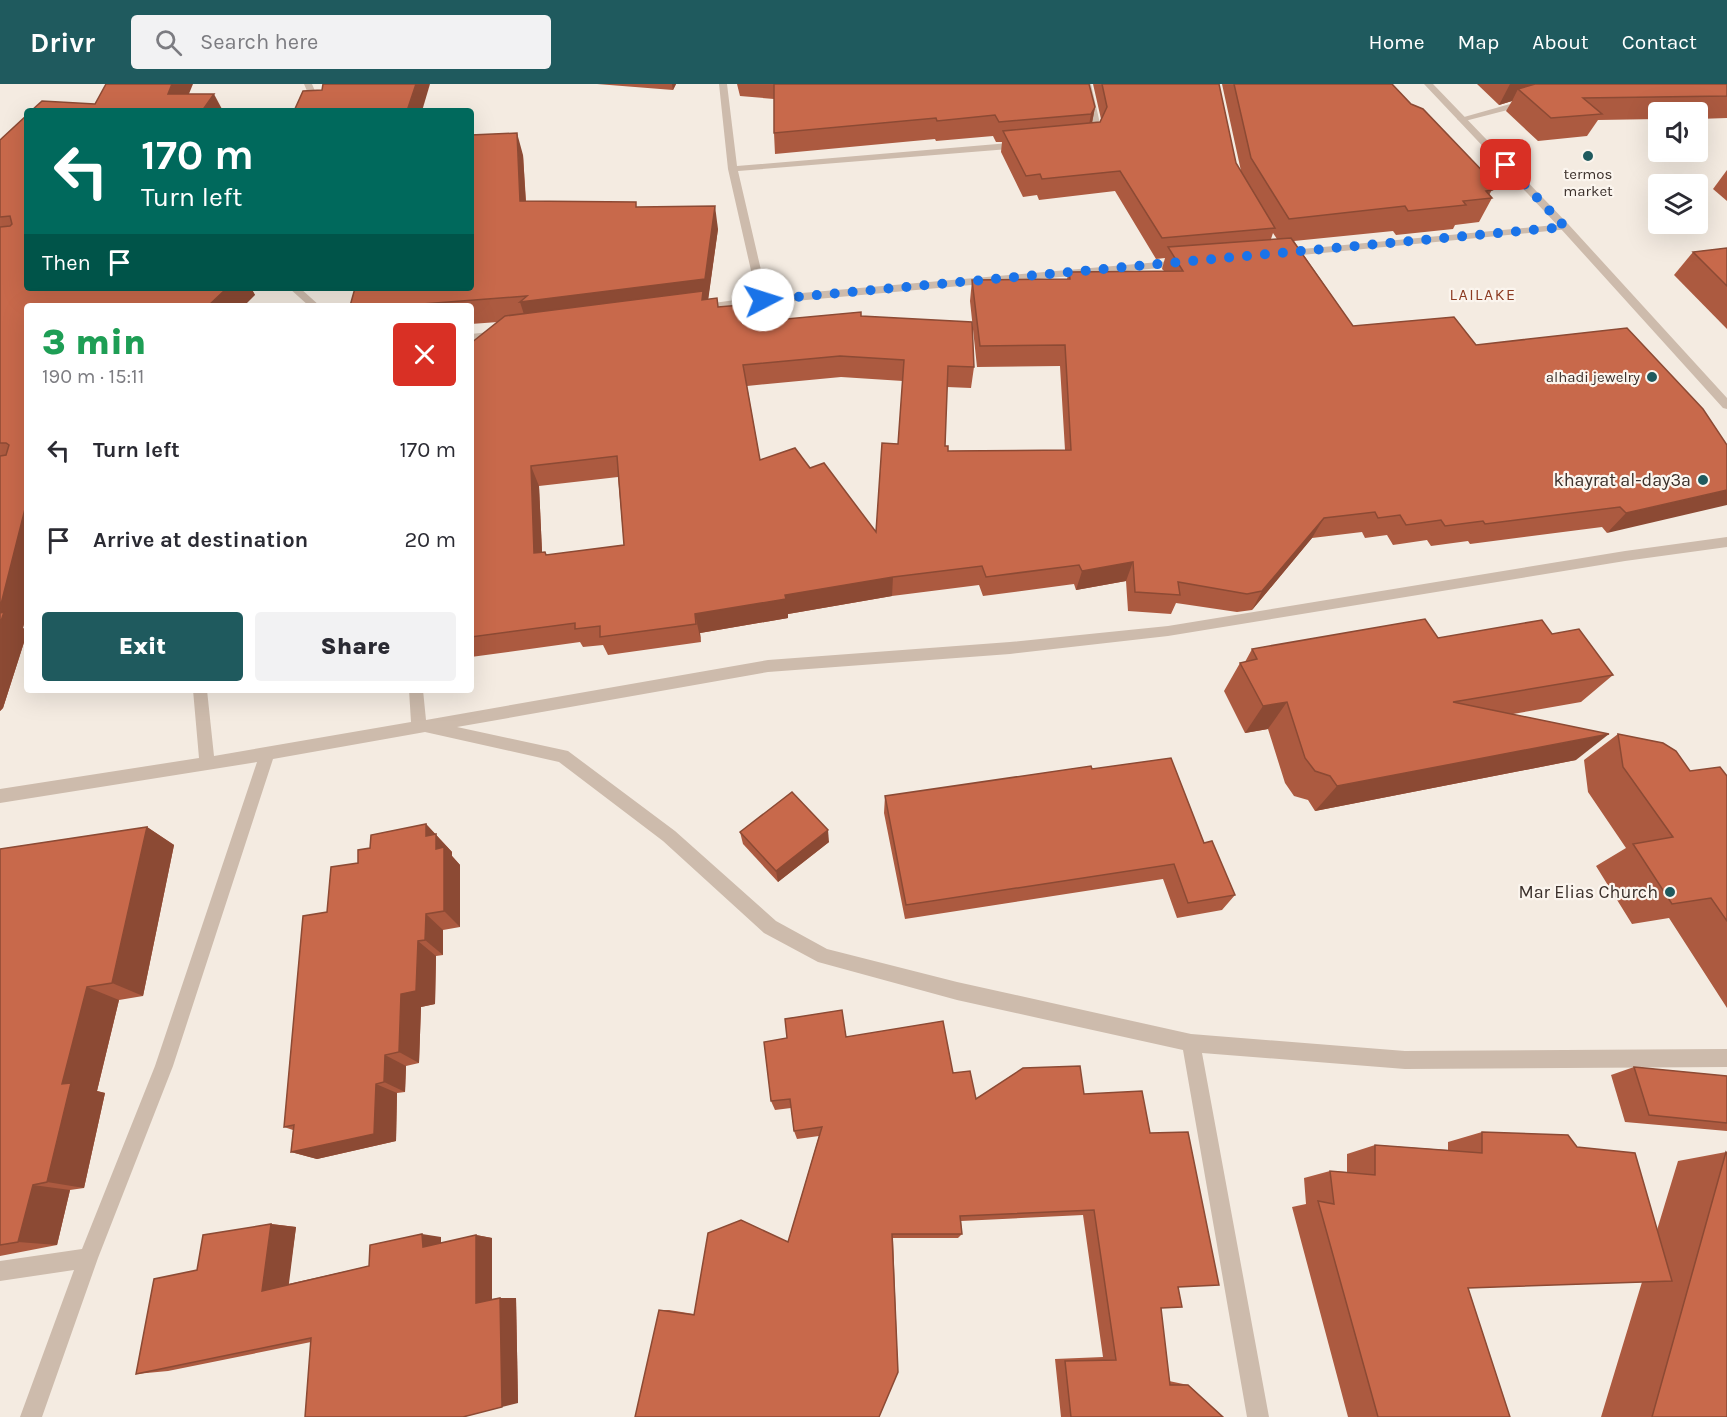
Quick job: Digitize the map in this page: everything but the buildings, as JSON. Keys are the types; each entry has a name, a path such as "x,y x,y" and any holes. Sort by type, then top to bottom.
{"street":[{"path":"305,108 311,91 308,84"},
{"path":"723,84 734,169 763,300"},
{"path":"1081,140 1092,139 1097,128 1087,84"},
{"path":"1428,84 1565,227 1727,405"},
{"path":"1461,119 1539,99"},
{"path":"734,169 1035,144"},
{"path":"1267,256 1276,250 1565,227"},
{"path":"693,309 763,300 1197,262"},
{"path":"298,291 312,303"},
{"path":"474,337 506,333"},
{"path":"0,796 267,754 768,666 1010,648 1168,631 1602,559 1727,542"},
{"path":"200,693 207,762"},
{"path":"416,693 419,726"},
{"path":"419,726 563,756 669,836 770,927 824,956 957,991 1191,1043 1405,1060 1727,1058"},
{"path":"32,1417 88,1258 164,1066 267,754"},
{"path":"1191,1043 1258,1417"},
{"path":"0,1270 88,1258"}],"place":[{"name":"termos market","path":"1588,156"},
{"name":"alhadi jewelry","path":"1652,377"},
{"name":"khayrat al-day3a","path":"1703,480"},
{"name":"Mar Elias Church","path":"1670,892"}],"district":[{"name":"LAILAKE","path":"1483,294"}],"route":[{"path":"763,300 1279,255 1565,227 1506,165"}]}
